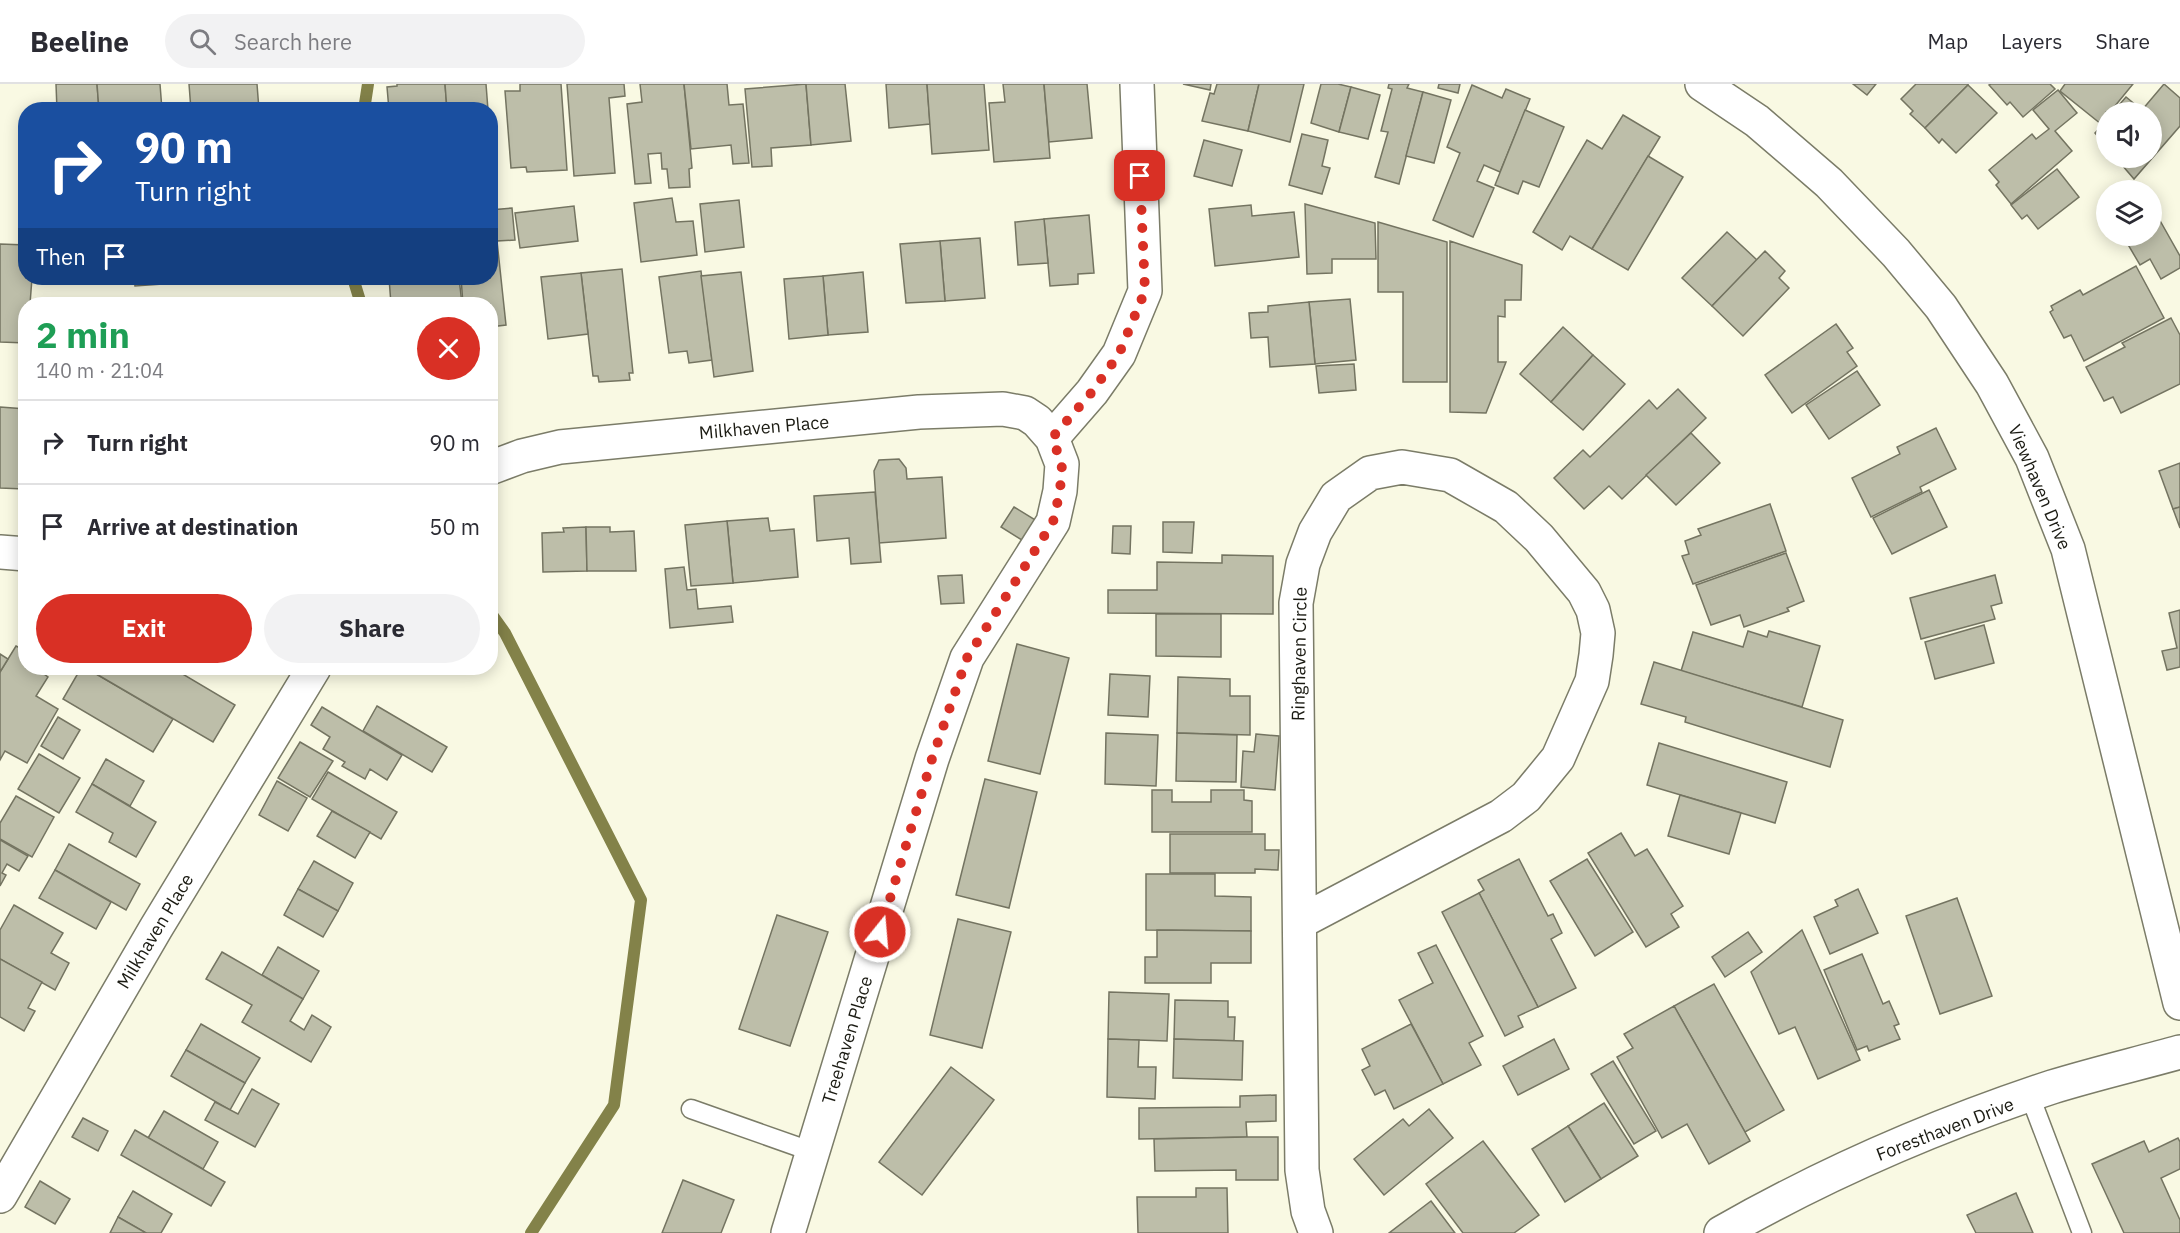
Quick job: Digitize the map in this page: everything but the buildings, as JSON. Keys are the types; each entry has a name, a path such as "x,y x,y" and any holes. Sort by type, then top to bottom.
{"street":[{"path":"1045,430 1092,392 1119,354 1145,291 1137,84"},
{"name":"Viewhaven Drive","path":"1702,84 1757,121 1811,167 1896,253 1941,307 1992,384 2032,458 2068,549 2180,1002"},
{"name":"Milkhaven Place","path":"498,465 522,456 560,447 919,412 1003,409 1026,413 1045,430"},
{"name":"Treehaven Place","path":"795,1231 813,1152 932,759 967,658 1053,522 1060,491 1062,464 1045,430"},
{"name":"Ringhaven Circle","path":"1300,922 1501,816 1526,796 1558,758 1592,681 1598,633 1593,610 1584,592 1539,538 1506,507 1450,475 1402,467 1370,473 1336,497 1315,532 1303,564 1296,603 1302,1170 1308,1211 1316,1233"},
{"path":"0,552 18,553"},
{"name":"Milkhaven Place","path":"0,1196 156,928 310,675"},
{"name":"Foresthaven Drive","path":"1721,1233 1775,1202 1913,1138 2052,1087 2180,1052"}],"lane":[{"path":"2030,1095 2082,1233"},
{"path":"691,1109 813,1152"}],"waterway":[{"path":"365,102 368,84"},
{"path":"355,285 359,297"},
{"path":"498,623 641,900 614,1105 531,1233"}],"route":[{"path":"880,932 932,759 967,658 1053,522 1060,491 1062,464 1052,438 1092,392 1119,354 1145,291 1140,176"}]}
